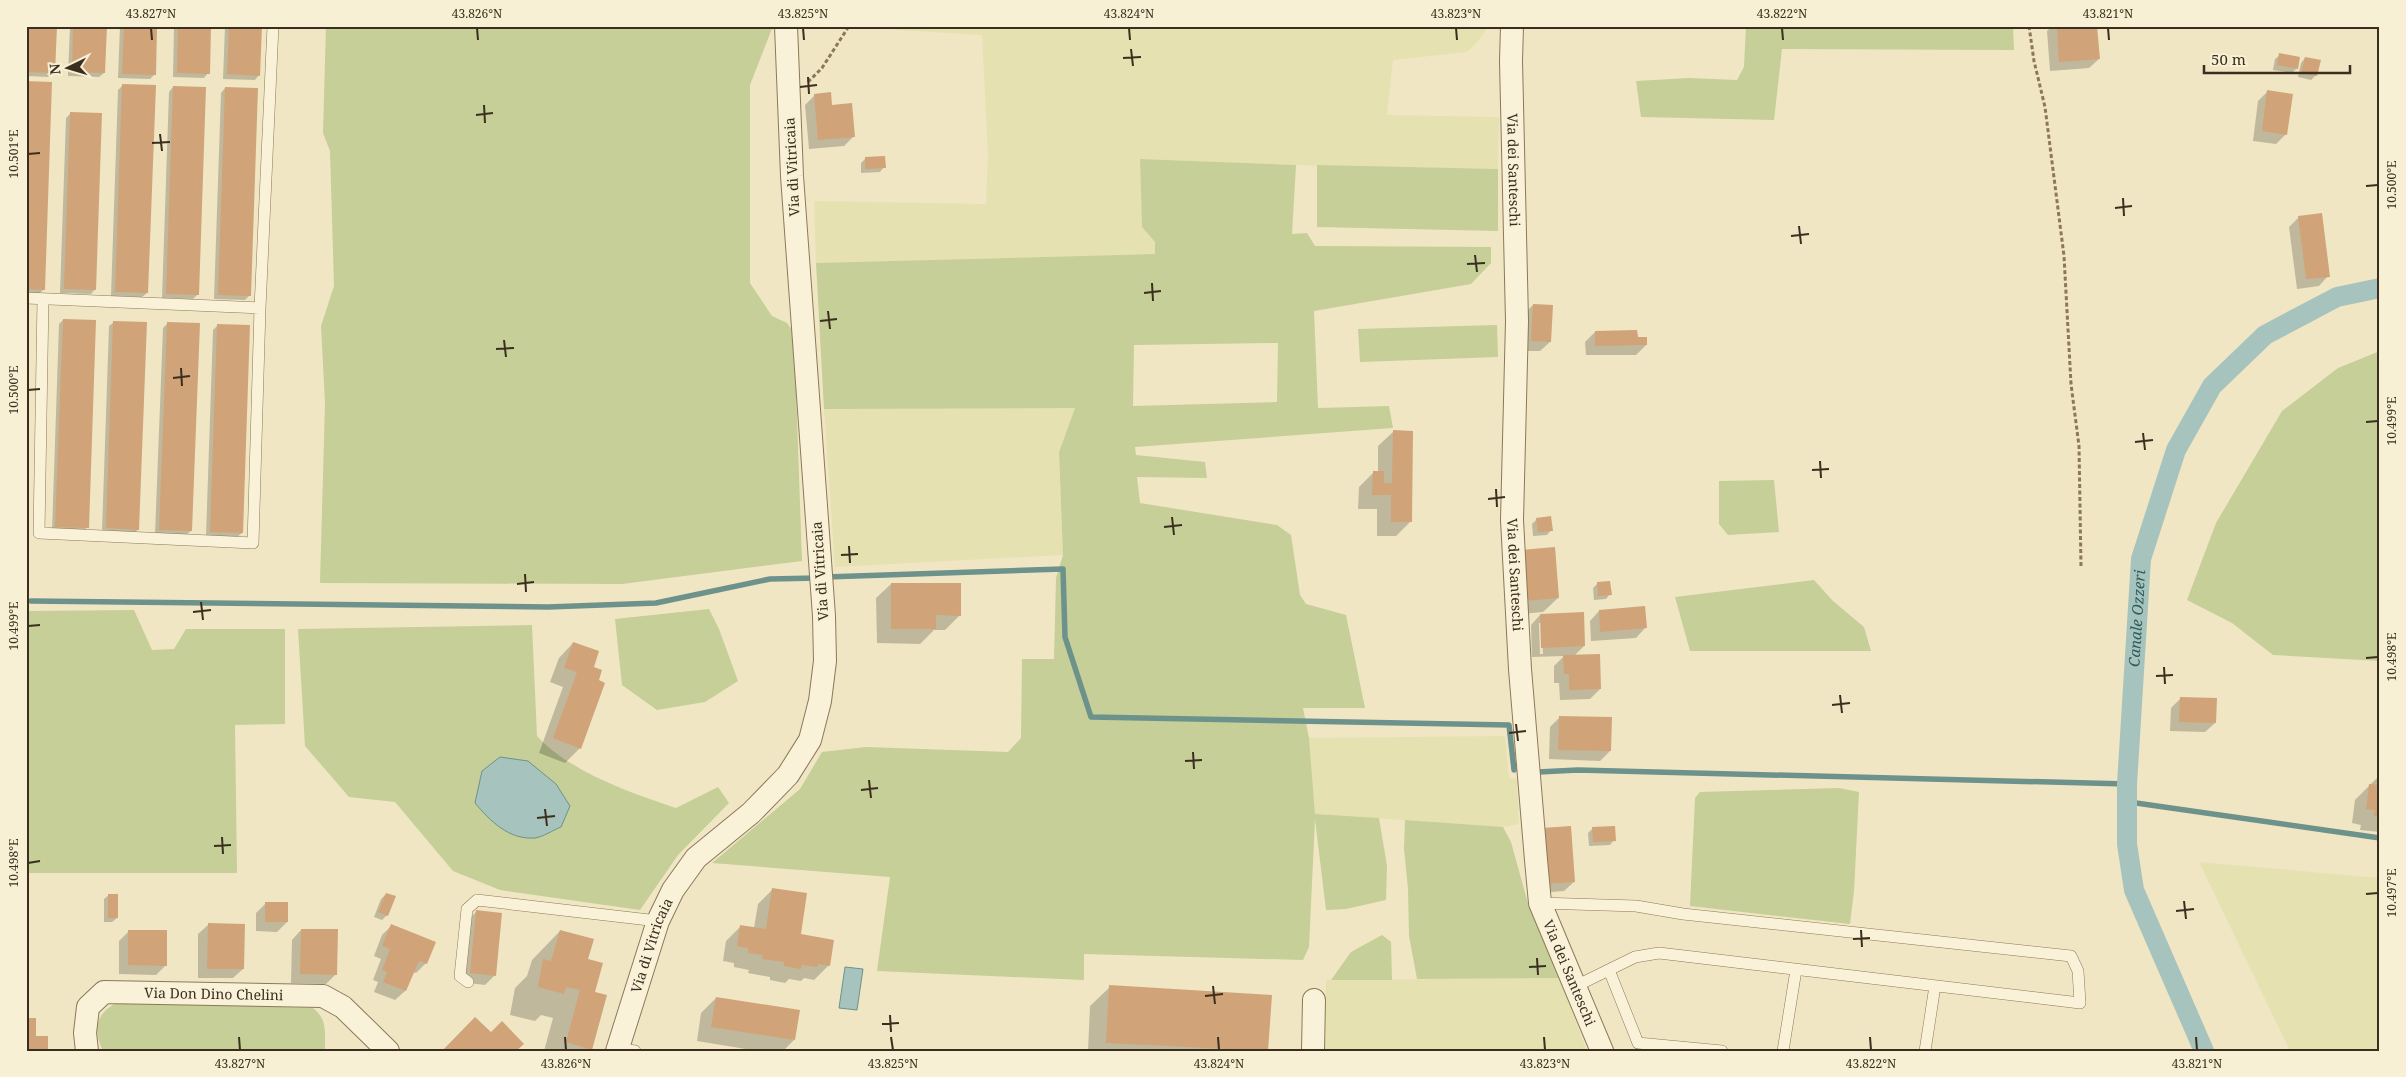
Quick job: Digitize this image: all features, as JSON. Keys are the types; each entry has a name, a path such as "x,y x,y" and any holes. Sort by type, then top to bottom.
{"street":[{"name":"Via di Vitricaia","path":"623,1050 658,922 673,890 696,858 751,812 782,781 810,740 820,701 825,661 822,595 792,176 786,26"},
{"name":"Via dei Santeschi","path":"1512,26 1517,321 1512,520 1520,679 1540,903 1602,1051"},
{"name":"Via Don Dino Chelini","path":"87,1051 85,1034 88,1007 104,992 323,996 343,1007 375,1047"},
{"path":"1313,1051 1314,1000"}],"lane":[{"path":"43,299 39,533 253,543 260,308 273,26"},
{"path":"26,298 260,308"},
{"path":"468,982 460,976 467,909 477,900 658,922"},
{"path":"1540,903 1636,906 1683,914 2071,956 2078,971 2080,1004 1659,953 1635,957 1576,986"},
{"path":"1609,970 1638,1043 1722,1051"},
{"path":"1783,1051 1796,970"},
{"path":"1925,1051 1935,986"}],"path":[{"path":"801,89 822,68 849,26"},
{"path":"2029,26 2034,62 2045,107 2064,256 2071,384 2079,446 2081,567"}],"shaded area":[{"path":"886,26 1489,26 1467,52 1393,60 1387,115 1499,117 1498,169 1296,165 1140,159 1142,227 1155,242 1155,254 816,263 814,201 986,204 988,155 982,35 896,30"},
{"path":"1075,407 1059,452 1063,555 835,567 824,409"},
{"path":"1505,736 1509,778 1517,779 1519,824 1503,827 1315,814 1309,738"},
{"path":"2199,862 2380,878 2380,1051 2290,1051"},
{"path":"1560,978 1587,1051 1325,1051 1326,980"}],"green space":[{"path":"326,26 773,26 750,85 750,283 772,316 787,323 794,333 802,561 622,584 320,583 325,403 321,326 334,286 330,151 323,133"},
{"path":"1746,26 2013,26 2014,50 1782,49 1774,120 1641,117 1636,81 1689,78 1737,80 1744,67"},
{"path":"1140,159 1296,165 1292,234 1307,233 1315,246 1491,247 1491,263 1471,284 1314,311 1318,408 1389,406 1393,428 1135,447 1136,455 1205,462 1207,478 1137,477 1140,503 1277,525 1291,535 1300,595 1306,604 1346,615 1365,708 1303,708 1309,738 1315,814 1379,818 1387,866 1386,900 1346,909 1326,910 1315,819 1309,947 1303,960 1084,954 1084,980 877,971 890,877 712,863 800,789 822,752 866,747 1008,752 1021,738 1022,659 1054,659 1056,578 1063,555 1059,452 1075,408 824,409 816,263 1155,254 1155,242 1142,227","holes":["1278,343 1277,402 1133,406 1134,345"]},
{"path":"1317,165 1498,169 1498,231 1317,227"},
{"path":"1497,325 1498,357 1360,362 1358,329"},
{"path":"2380,351 2380,661 2273,655 2232,623 2187,600 2216,523 2282,411 2338,368"},
{"path":"1774,480 1779,532 1728,535 1719,524 1719,481"},
{"path":"1814,580 1833,601 1864,627 1871,651 1690,651 1675,597"},
{"path":"26,609 28,611 134,610 152,650 174,649 186,629 285,629 285,724 235,725 237,873 26,873"},
{"path":"709,609 719,629 738,681 705,702 657,710 622,685 615,619"},
{"path":"532,625 537,736 551,749 584,771 602,780 676,808 718,787 729,803 678,855 640,910 500,890 453,871 395,802 349,797 305,746 298,629"},
{"path":"1839,788 1859,792 1854,891 1850,924 1690,906 1695,798 1700,792"},
{"path":"1405,820 1503,827 1511,842 1529,907 1553,953 1560,978 1417,979 1409,936 1408,889 1404,849"},
{"path":"1382,935 1391,942 1392,980 1331,980 1351,952"},
{"path":"118,1002 313,1008 318,1012 323,1021 325,1048 324,1051 103,1051 98,1036 98,1022 105,1011"}],"water":[{"path":"500,757 528,761 556,784 570,806 561,827 545,835 526,838 509,833 494,823 481,810 475,803 482,771"},
{"path":"845,967 863,969 857,1010 839,1008"}],"building":[{"path":"26,26 57,26 55,73 26,72"},
{"path":"73,26 107,26 105,73 72,72"},
{"path":"124,26 157,26 156,75 122,74"},
{"path":"178,26 211,26 210,74 177,73"},
{"path":"229,26 262,26 260,76 227,74"},
{"path":"2057,26 2097,26 2100,59 2059,62"},
{"path":"2279,53 2300,57 2298,69 2277,65"},
{"path":"2305,57 2321,60 2317,76 2301,73"},
{"path":"26,81 52,82 45,290 26,289"},
{"path":"122,84 156,85 148,293 115,292"},
{"path":"173,86 206,87 199,295 166,294"},
{"path":"225,87 258,88 251,296 218,295"},
{"path":"2267,90 2293,94 2287,135 2262,131"},
{"path":"831,92 832,105 852,103 855,137 818,140 814,94"},
{"path":"70,112 102,113 96,290 64,289"},
{"path":"885,156 886,168 865,169 865,157"},
{"path":"2322,213 2330,277 2306,279 2298,216"},
{"path":"1533,304 1553,305 1551,342 1531,341"},
{"path":"63,319 96,320 89,528 55,527"},
{"path":"113,321 147,322 139,530 106,528"},
{"path":"167,322 200,323 192,531 159,530"},
{"path":"217,324 250,325 243,533 210,532"},
{"path":"1637,330 1638,337 1647,337 1647,345 1595,346 1595,331"},
{"path":"1393,430 1413,431 1412,522 1391,522 1391,495 1372,495 1373,471 1384,471 1384,483 1392,483"},
{"path":"1551,516 1553,531 1538,532 1536,518"},
{"path":"1555,547 1559,598 1524,601 1520,550"},
{"path":"1610,581 1612,595 1598,596 1597,582"},
{"path":"891,583 961,583 961,616 936,615 936,629 891,629"},
{"path":"1645,606 1647,628 1600,632 1599,610"},
{"path":"1584,612 1585,646 1541,648 1540,614"},
{"path":"573,642 599,651 594,667 602,670 599,680 605,683 581,749 553,738 577,672 564,668"},
{"path":"1600,654 1601,689 1569,690 1569,674 1564,674 1563,655"},
{"path":"2180,697 2217,698 2216,723 2179,722"},
{"path":"1559,716 1612,717 1611,751 1558,750"},
{"path":"2379,777 2380,816 2374,816 2375,810 2366,809 2369,784 2377,785"},
{"path":"1571,826 1575,882 1545,884 1542,828"},
{"path":"1615,826 1616,841 1593,842 1592,827"},
{"path":"772,888 807,893 801,934 834,940 830,966 818,964 817,967 802,965 801,969 784,966 784,962 762,959 763,955 748,953 748,948 737,946 740,925 766,929"},
{"path":"386,893 396,896 388,916 378,912"},
{"path":"108,894 118,894 118,918 108,918"},
{"path":"265,902 288,902 288,922 265,922"},
{"path":"476,910 502,913 496,976 470,973"},
{"path":"208,923 245,924 244,969 207,969"},
{"path":"391,924 436,942 427,964 419,961 406,991 383,982 387,972 382,970 390,949 382,946"},
{"path":"301,929 338,929 337,975 300,974"},
{"path":"128,930 167,930 167,966 128,965"},
{"path":"560,930 594,939 588,959 603,963 595,992 607,995 592,1050 566,1042 580,990 566,987 564,994 538,987 543,959 551,961"},
{"path":"1109,985 1272,995 1268,1051 1106,1043"},
{"path":"716,997 800,1010 795,1040 711,1027"},
{"path":"475,1017 491,1032 502,1021 524,1044 516,1051 442,1051"},
{"path":"26,1018 36,1018 36,1036 48,1036 48,1051 26,1051"}],"waterway":[{"name":"Canale Ozzeri","path":"2204,1051 2134,890 2127,844 2127,784 2141,559 2176,450 2212,386 2265,335 2337,297 2380,288"},
{"path":"826,577 1063,569 1065,637 1091,717 1509,725 1514,770"},
{"path":"31,601 548,607 656,603 770,579 817,578"},
{"path":"1538,772 1578,770 2127,784"},
{"path":"2129,802 2380,838"}]}
